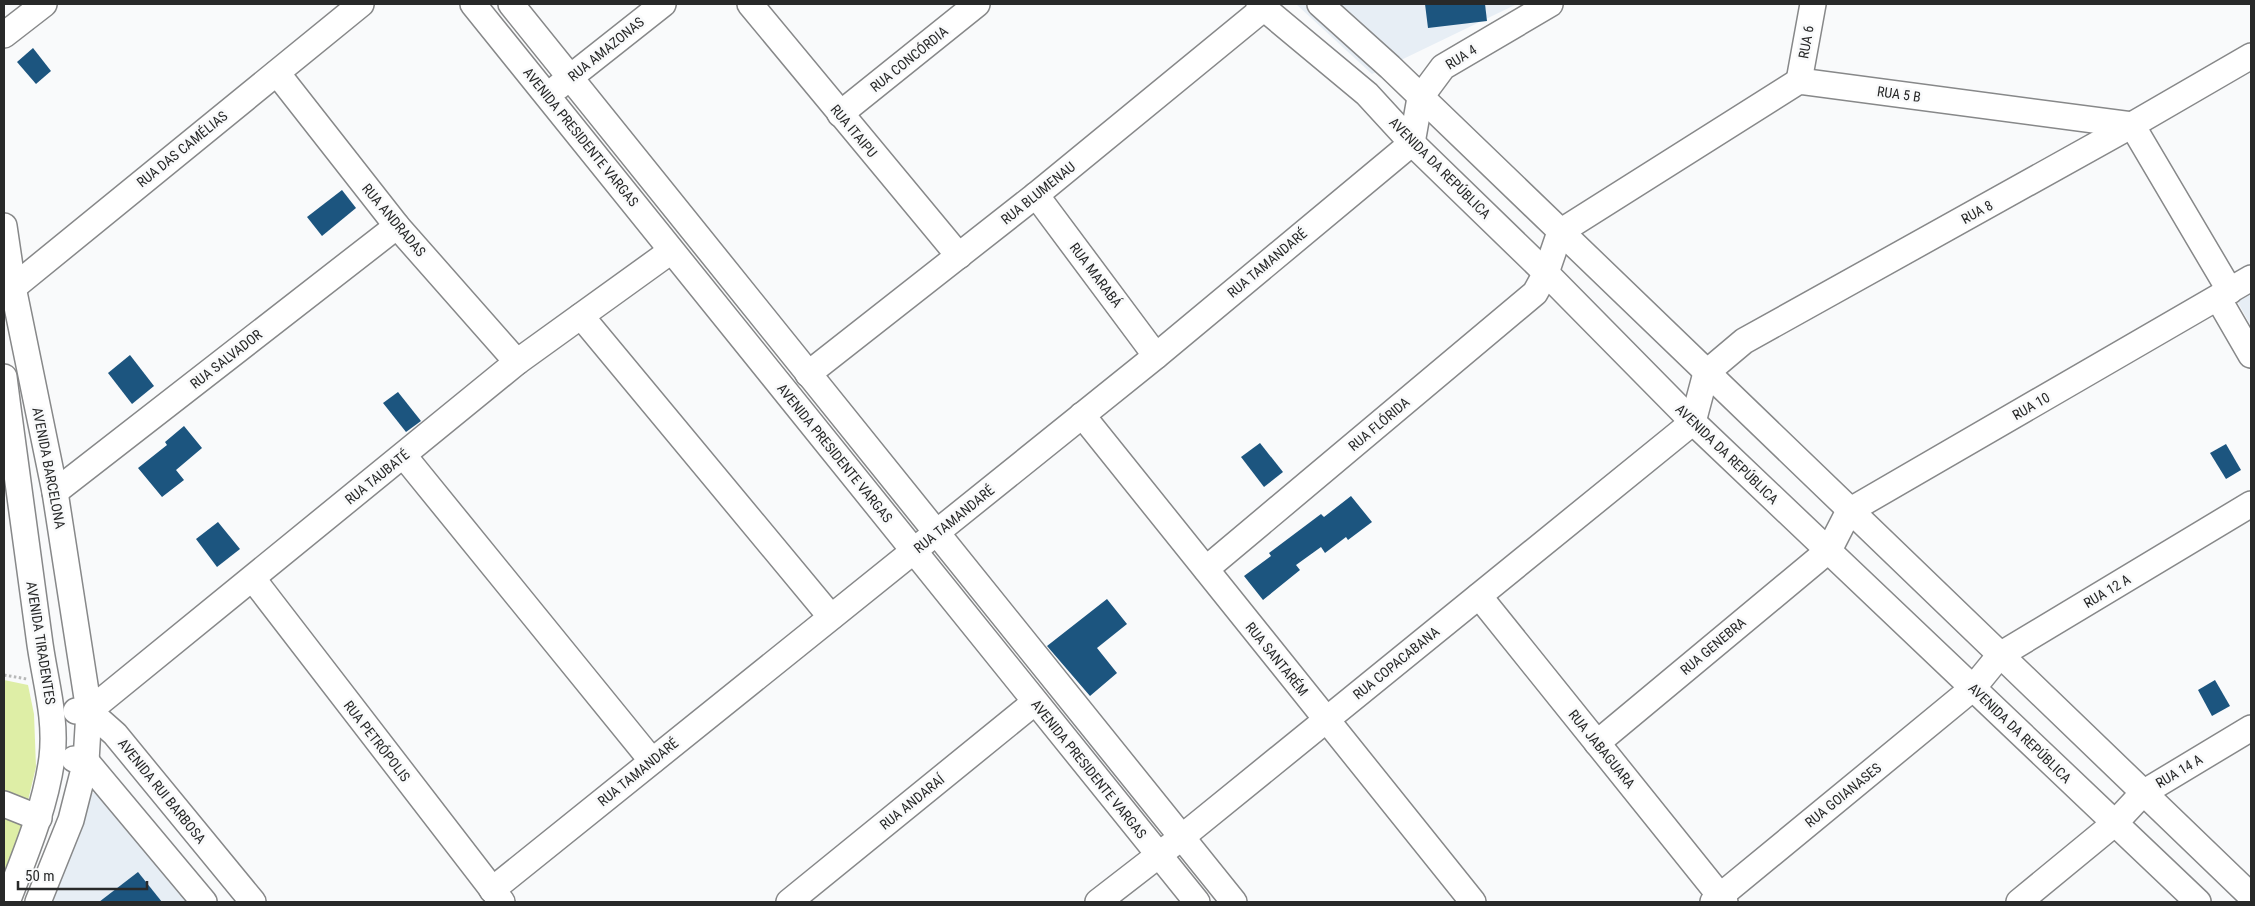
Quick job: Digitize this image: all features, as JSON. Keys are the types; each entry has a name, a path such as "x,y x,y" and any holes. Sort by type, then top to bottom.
{"street":[{"path":"4,35 44,4"},
{"name":"RUA DAS CAMÉLIAS","path":"9,291 361,4"},
{"name":"AVENIDA PRESIDENTE VARGAS","path":"473,4 548,94 672,251 1197,902"},
{"name":"AVENIDA PRESIDENTE VARGAS","path":"511,4 572,77 808,374 1234,902"},
{"name":"RUA AMAZONAS","path":"548,94 663,4"},
{"name":"RUA ITAIPU","path":"750,4 959,256"},
{"name":"RUA CONCÓRDIA","path":"840,114 977,4"},
{"path":"1320,4 2251,896"},
{"name":"RUA 4","path":"1412,143 1420,98 1443,67 1550,4"},
{"name":"RUA 6","path":"1799,81 1813,4"},
{"name":"AVENIDA DA REPÚBLICA","path":"1261,6 1367,94 1412,143 1546,273 1693,422 2198,902"},
{"name":"RUA BLUMENAU","path":"808,374 1036,195 1261,6"},
{"name":"RUA 8","path":"1706,373 1744,341 2132,125 2251,56"},
{"name":"RUA ANDRADAS","path":"277,73 397,226 517,362"},
{"path":"1546,273 1560,232 1799,81"},
{"name":"RUA 5 B","path":"1799,81 2132,125"},
{"path":"2132,125 2224,294 2251,355"},
{"name":"RUA TAMANDARÉ","path":"497,896 652,761 1156,356 1412,143"},
{"name":"RUA MARABÁ","path":"1036,195 1156,356"},
{"name":"AVENIDA BARCELONA","path":"4,226 9,291 55,492 88,711"},
{"name":"RUA SALVADOR","path":"55,492 397,226"},
{"name":"RUA TAUBATÉ","path":"88,711 253,579 517,362 672,251"},
{"name":"RUA FLÓRIDA","path":"1206,570 1535,294 1546,273"},
{"name":"RUA 10","path":"1850,511 2251,278"},
{"path":"581,316 831,617"},
{"path":"1693,422 1706,373"},
{"name":"AVENIDA TIRADENTES","path":"4,378 42,660 53,712 52,756 46,797 40,818 7,902"},
{"name":"RUA SANTARÉM","path":"1082,415 1473,902"},
{"name":"RUA COPACABANA","path":"1098,902 1182,837 1693,422"},
{"path":"404,456 652,761"},
{"name":"RUA 12 A","path":"1973,688 2000,655 2251,504"},
{"path":"1829,550 1850,511"},
{"name":"RUA GENEBRA","path":"1597,743 1829,550"},
{"name":"RUA PETRÓPOLIS","path":"253,579 497,896"},
{"name":"RUA JABAGUARA","path":"1479,596 1597,743 1719,900"},
{"name":"RUA GOIANASES","path":"1719,900 1973,688"},
{"name":"RUA ANDARAÍ","path":"789,902 1035,702"},
{"path":"38,902 71,820 86,761 88,711 53,712"},
{"name":"AVENIDA RUI BARBOSA","path":"88,711 115,734 253,902"},
{"name":"RUA 14 A","path":"2019,902 2115,824 2143,793 2251,728"},
{"path":"52,756 86,761 204,902"},
{"path":"4,804 40,818"}],"shaded area":[{"path":"1296,4 1517,4 1372,74"},
{"path":"2251,293 2251,326 2237,301"},
{"path":"103,792 197,902 46,902 87,800 92,793"}],"green space":[{"path":"4,680 28,685 34,714 36,767 21,830 4,872"}],"building":[{"path":"1425,4 1485,4 1487,21 1428,28"},
{"path":"33,48 51,71 36,84 17,62"},
{"path":"342,190 356,208 322,236 307,217"},
{"path":"130,355 154,386 132,404 108,373"},
{"path":"398,392 421,421 406,432 383,403"},
{"path":"184,426 202,448 176,470 184,480 162,497 138,468 167,445 165,442"},
{"path":"1260,443 1283,472 1264,487 1241,457"},
{"path":"2226,444 2241,470 2226,479 2210,453"},
{"path":"1351,496 1372,522 1348,540 1346,537 1325,553 1321,547 1296,565 1300,570 1263,600 1244,576 1271,556 1269,553 1321,514 1324,517"},
{"path":"218,522 240,549 217,567 196,539"},
{"path":"1107,599 1127,624 1097,648 1117,673 1090,696 1047,646"},
{"path":"2215,680 2230,706 2212,716 2198,690"},
{"path":"138,872 162,902 99,902"}]}
